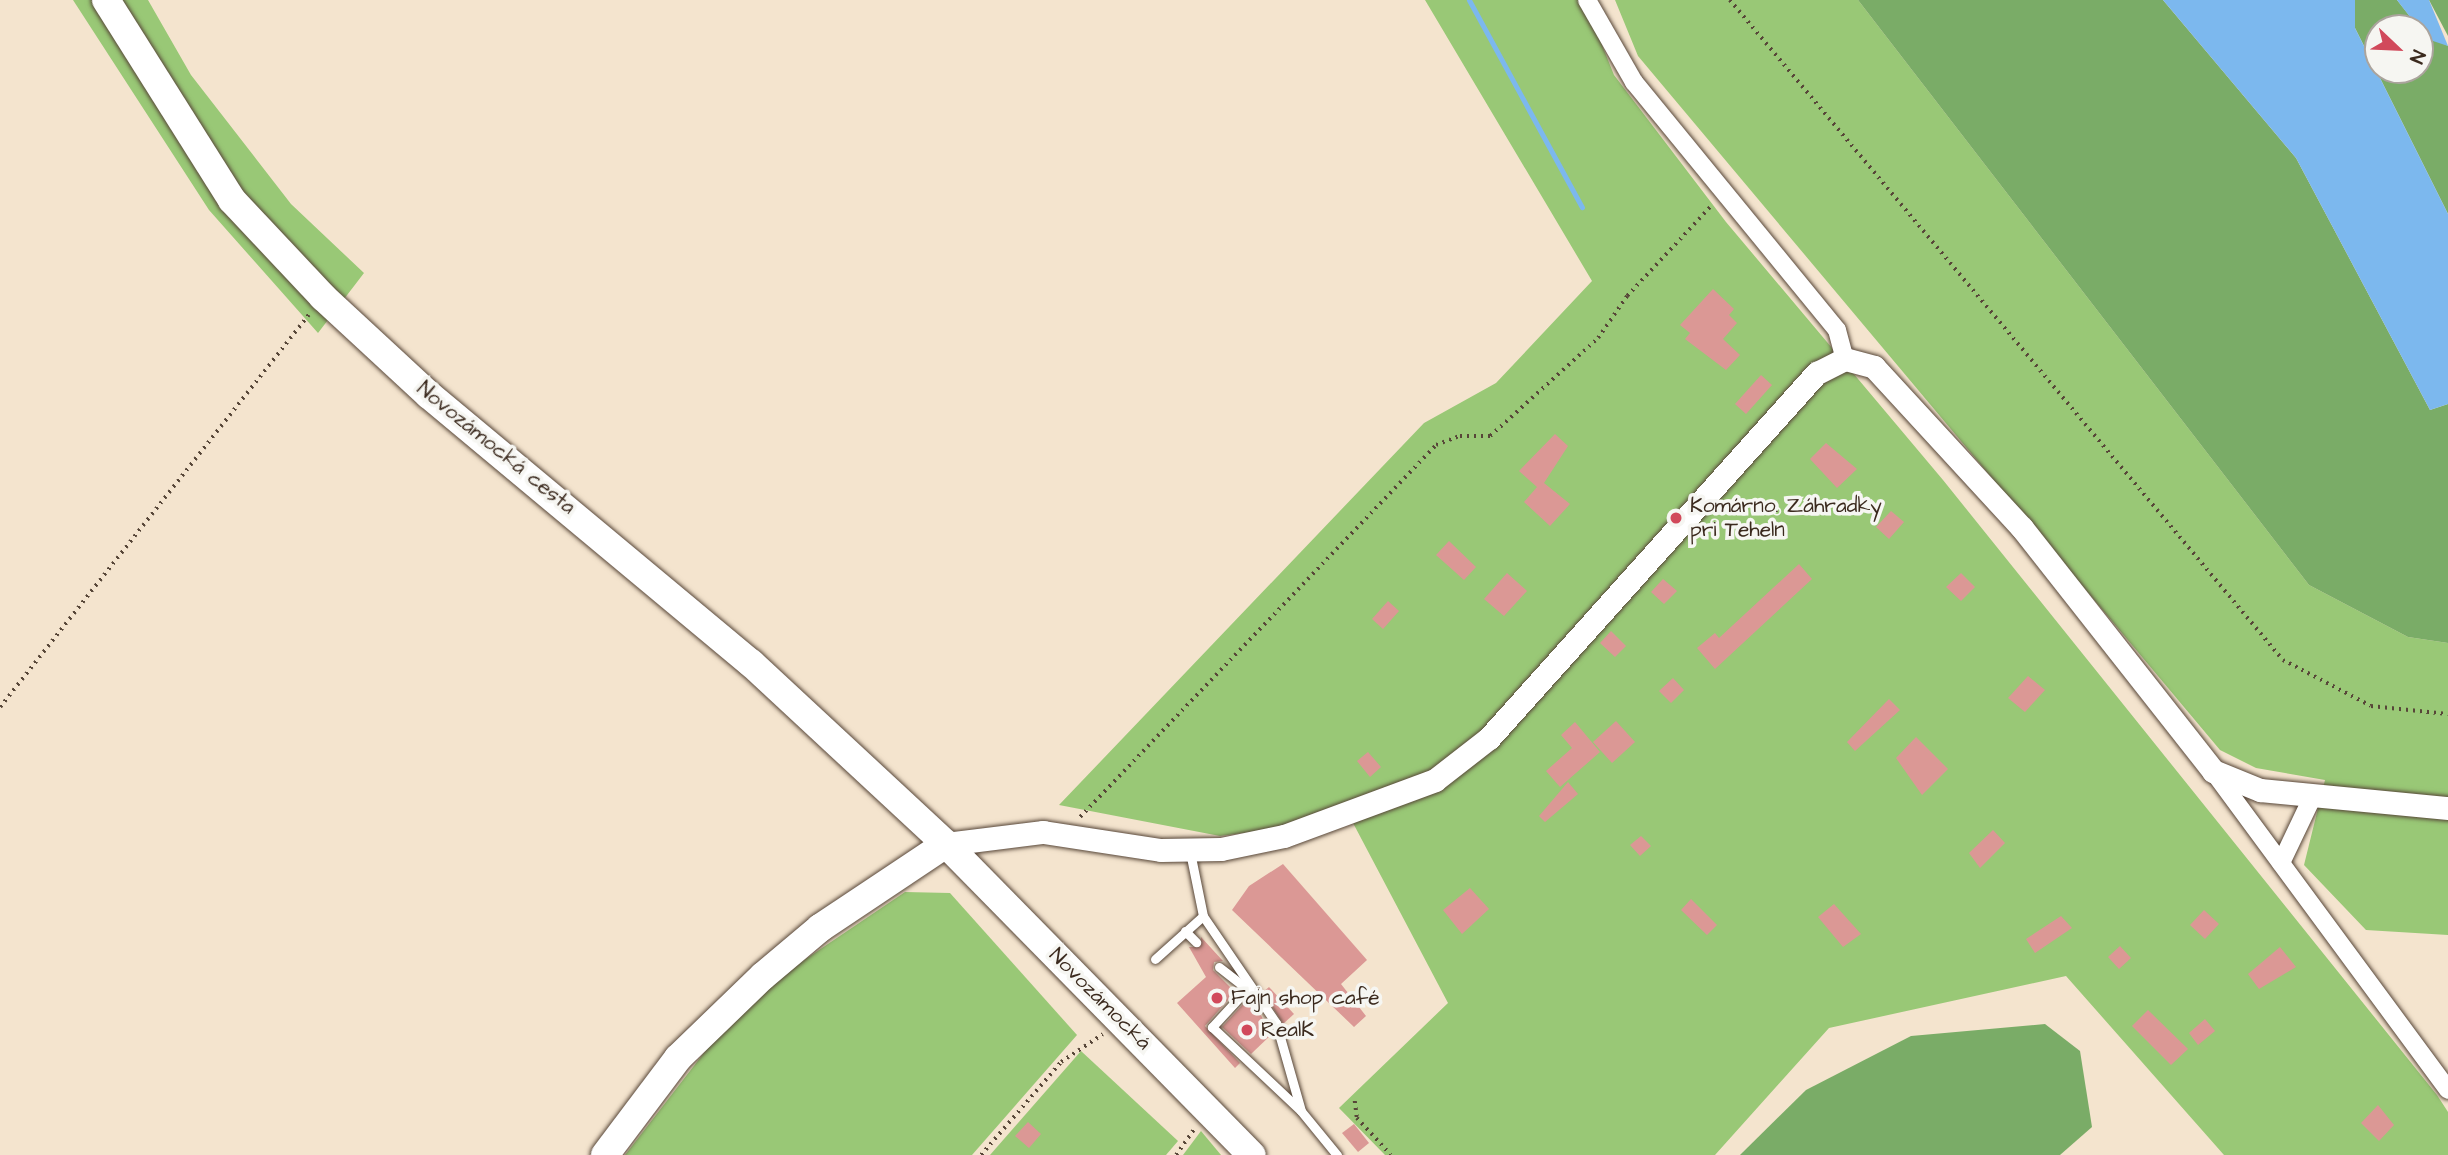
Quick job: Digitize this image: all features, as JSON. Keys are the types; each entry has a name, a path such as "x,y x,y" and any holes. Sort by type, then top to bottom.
{"main road":[{"name":"Novozámocká cesta","path":"106,0 232,200 323,297 429,395 751,663 946,844"},
{"name":"Novozámocká","path":"946,844 1252,1155"},
{"path":"606,1155 678,1058 763,976 820,928 946,844"}],"street":[{"path":"1587,0 1634,82 1837,330 1845,359"},
{"path":"946,844 1067,833 1190,851 1283,836 1415,791 1452,769 1489,737 1817,373 1845,359 1874,367 2022,528 2213,771 2448,1090"},
{"path":"2213,771 2260,790 2448,808"},
{"path":"2281,863 2313,796"}],"lane":[{"path":"1190,851 1203,916 1247,989 1276,1023 1301,1111"},
{"path":"1155,960 1203,916"},
{"path":"1185,931 1196,942"},
{"path":"1219,967 1247,989"},
{"path":"1247,989 1212,1027 1301,1111 1338,1155"}],"path":[{"path":"1730,0 2283,660 2371,706 2448,714"},
{"path":"1067,833 1436,445 1460,436 1490,436 1598,338 1627,296 1723,193"},
{"path":"0,707 323,297"},
{"path":"981,1155 1061,1062 1122,1021"},
{"path":"1355,1101 1357,1118 1391,1155"},
{"path":"1176,1155 1207,1109"}],"green space":[{"path":"73,0 148,0 191,75 291,204 364,273 318,333 209,210"},
{"path":"1425,0 1584,0 1614,75 1726,222 1943,480 2437,1095 2448,1112 2448,1155 2224,1155 2066,976 1829,1028 1715,1155 1385,1155 1339,1108 1448,1003 1343,804 1281,828 1220,836 1059,805 1424,423 1496,383 1592,281"},
{"path":"1615,0 1858,0 2309,585 2408,637 2448,643 2448,935 2366,930 2304,865 2325,780 2256,768 2220,750 1638,56"},
{"path":"1858,0 2163,0 2296,158 2430,410 2448,404 2448,643 2408,637 2309,585"},
{"path":"2355,0 2397,0 2408,14 2364,14 2364,46 2355,28"},
{"path":"2429,0 2448,0 2448,36"},
{"path":"2434,38 2448,46 2448,214 2383,84 2434,84"},
{"path":"905,892 950,893 1077,1035 972,1155 625,1155 710,1045 782,975"},
{"path":"2045,1024 2080,1051 2092,1127 2060,1155 1740,1155 1806,1090 1911,1036"},
{"path":"1081,1051 1178,1141 1166,1155 990,1155"},
{"path":"1201,1131 1221,1155 1183,1155"}],"water":[{"path":"2163,0 2355,0 2355,28 2364,46 2364,84 2383,84 2448,214 2448,404 2430,410 2296,158"},
{"path":"2397,0 2429,0 2448,46 2434,41 2434,14 2408,14"}],"building":[{"path":"1713,289 1734,309 1729,315 1737,323 1723,339 1740,355 1726,370 1685,339 1690,333 1680,325"},
{"path":"1761,375 1772,385 1746,414 1735,404"},
{"path":"1555,434 1568,446 1544,483 1570,504 1550,526 1524,502 1537,487 1519,471"},
{"path":"1826,443 1857,469 1837,488 1810,459"},
{"path":"1891,511 1904,522 1889,539 1876,527"},
{"path":"1449,541 1476,567 1464,580 1436,555"},
{"path":"1799,564 1812,579 1715,669 1697,648 1715,633 1719,638"},
{"path":"1507,573 1527,591 1504,616 1484,599"},
{"path":"1961,573 1975,587 1961,601 1946,587"},
{"path":"1663,579 1677,591 1664,604 1651,592"},
{"path":"1388,601 1399,611 1383,629 1372,619"},
{"path":"1611,631 1626,646 1615,657 1600,643"},
{"path":"2028,676 2045,690 2025,712 2008,698"},
{"path":"1673,678 1684,690 1671,703 1659,691"},
{"path":"1889,699 1900,710 1855,751 1847,742"},
{"path":"1616,721 1635,742 1612,763 1593,742"},
{"path":"1575,722 1600,752 1560,787 1546,771 1572,748 1561,735"},
{"path":"1916,737 1948,769 1922,795 1896,758"},
{"path":"1368,752 1381,767 1370,777 1357,761"},
{"path":"1568,782 1578,794 1545,822 1539,816"},
{"path":"1993,830 2005,843 1980,868 1969,853"},
{"path":"1641,836 1651,846 1640,856 1630,845"},
{"path":"1283,864 1367,960 1341,984 1366,1016 1354,1027 1232,910 1249,886"},
{"path":"1470,888 1489,909 1462,934 1443,910"},
{"path":"1691,899 1717,925 1707,935 1681,910"},
{"path":"1834,904 1861,934 1843,947 1818,917"},
{"path":"2204,910 2219,924 2205,939 2190,925"},
{"path":"2061,916 2072,928 2035,953 2026,939"},
{"path":"1201,937 1223,961 1214,962 1213,970 1235,992 1205,1026 1240,1063 1235,1068 1177,1003 1206,977 1189,947 1200,947"},
{"path":"2120,946 2131,958 2119,969 2108,957"},
{"path":"2280,947 2296,967 2259,989 2248,974"},
{"path":"1269,987 1294,1014 1283,1024 1263,992"},
{"path":"1245,1002 1253,1002 1272,1034 1251,1054 1222,1027"},
{"path":"2148,1010 2188,1049 2171,1065 2132,1026"},
{"path":"2205,1019 2215,1031 2198,1045 2189,1033"},
{"path":"2378,1105 2394,1125 2379,1141 2361,1123"},
{"path":"1028,1122 1041,1134 1029,1148 1015,1136"},
{"path":"1354,1124 1369,1143 1358,1152 1342,1133"}],"waterway":[{"path":"1469,0 1582,207"}],"place":[{"name":"Komárno. Záhradky pri Teheln","path":"1676,518"},
{"name":"Fajn shop café","path":"1217,998"},
{"name":"RealK","path":"1247,1030"}]}
